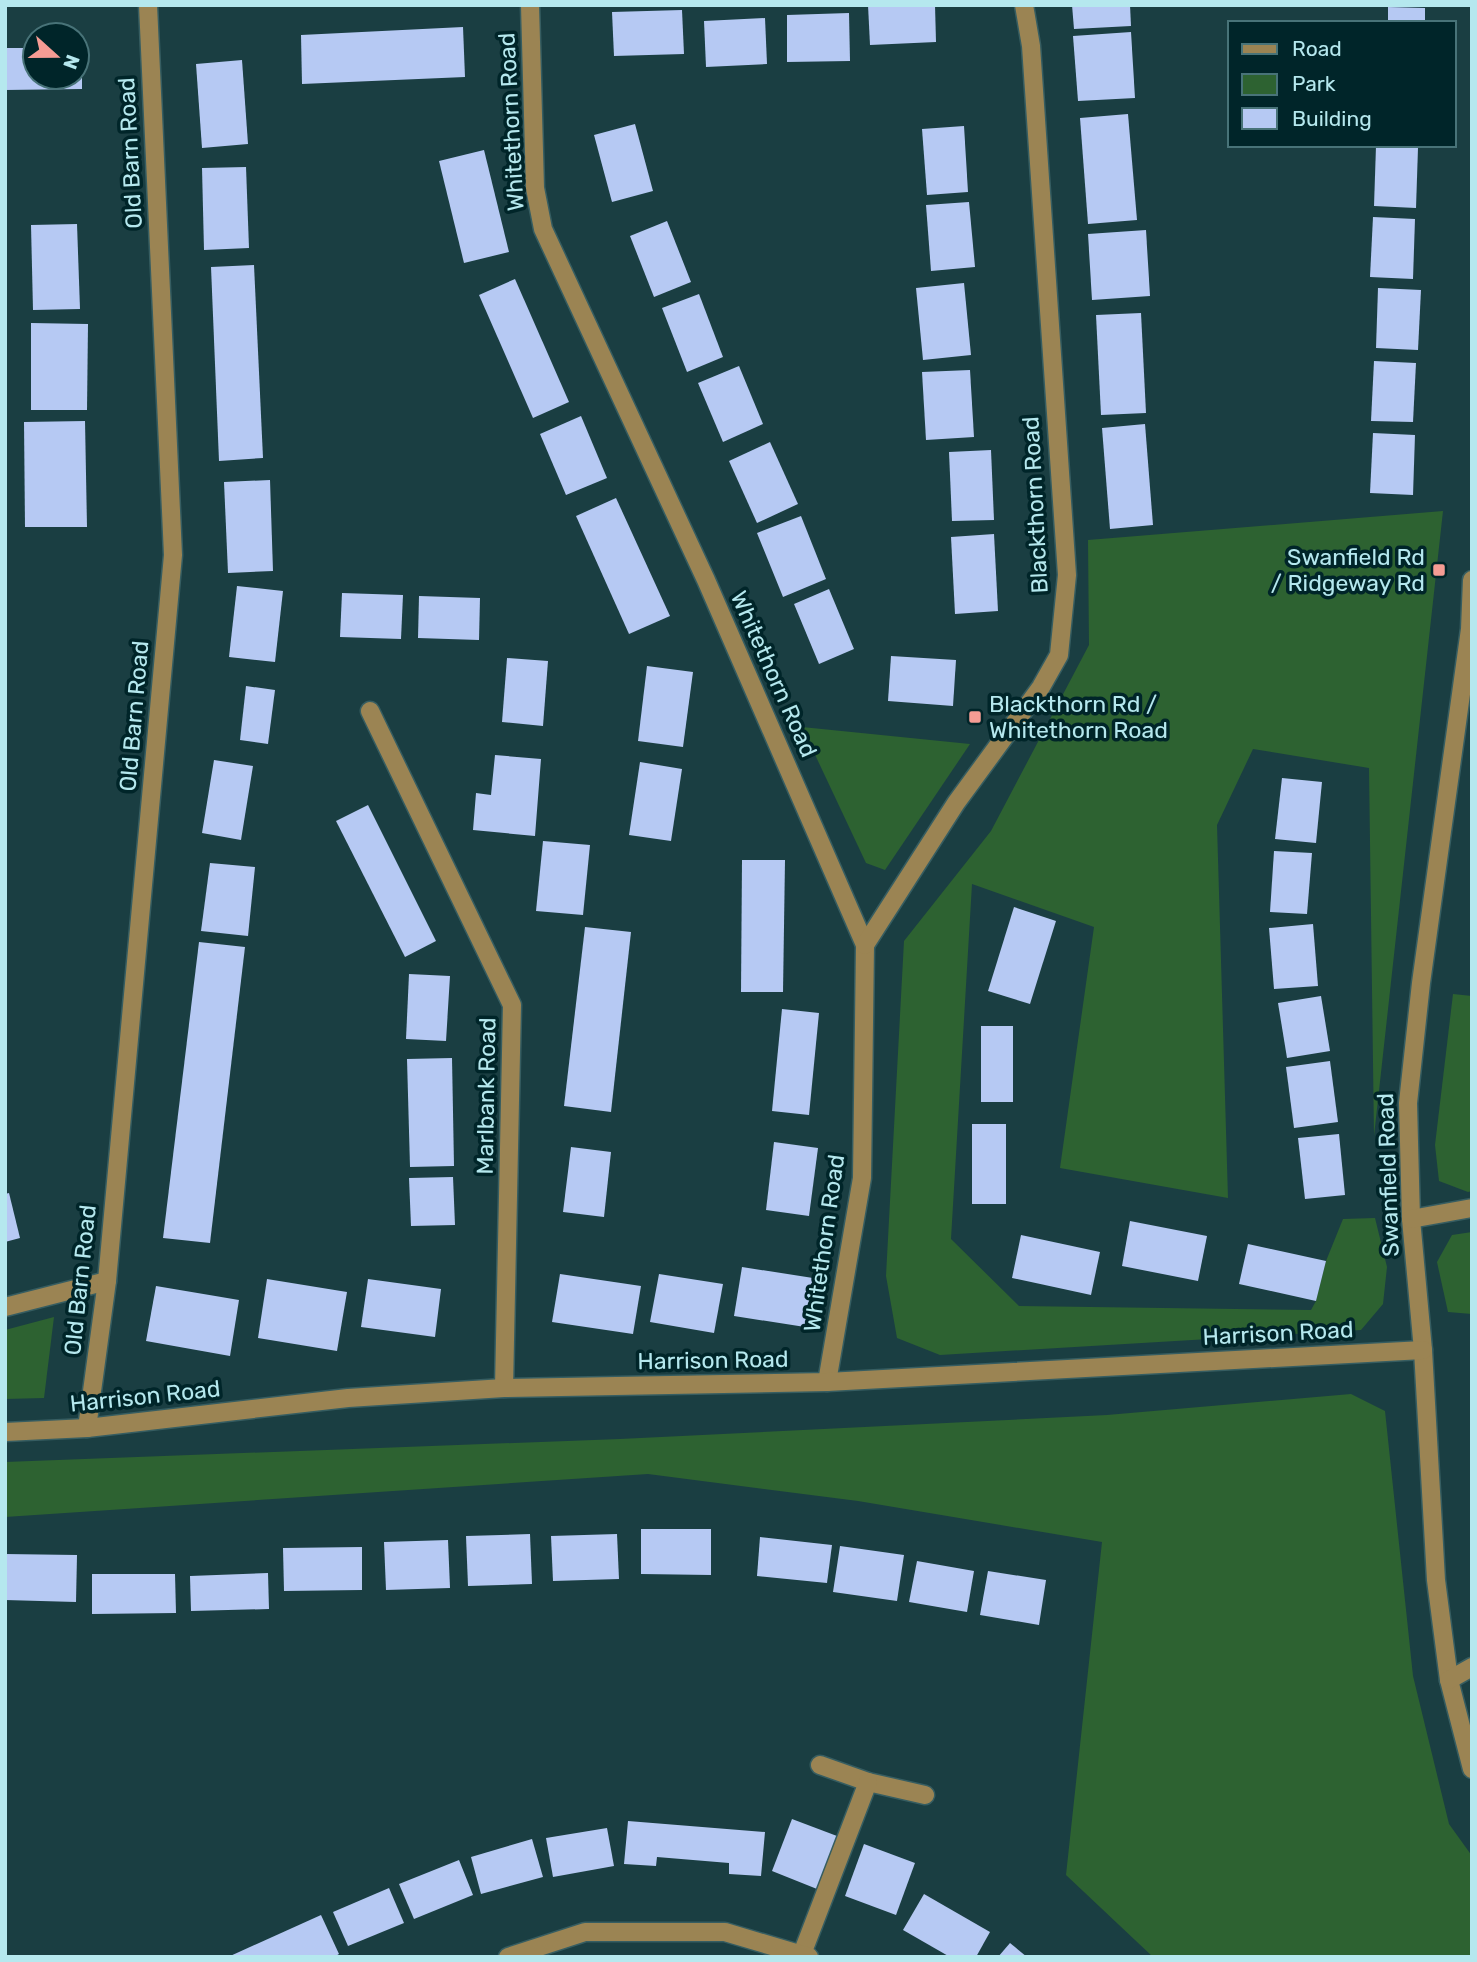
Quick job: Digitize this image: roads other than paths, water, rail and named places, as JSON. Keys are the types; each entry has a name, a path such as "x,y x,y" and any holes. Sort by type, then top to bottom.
{"street":[{"name":"Old Barn Road","path":"87,1428 107,1281 173,555 148,5"},
{"name":"Whitethorn Road","path":"530,5 535,188 542,229 706,580 865,945 862,1178 827,1382"},
{"name":"Blackthorn Road","path":"865,945 956,803 1041,687 1059,655 1067,575 1031,46 1024,5"},
{"name":"Swanfield Road","path":"1472,580 1470,629 1421,983 1408,1103 1411,1219 1423,1350 1436,1580 1449,1680 1472,1769"},
{"name":"Marlbank Road","path":"370,711 512,1005 504,1388"},
{"path":"1411,1219 1472,1208"},
{"path":"5,1307 107,1281"},
{"name":"Harrison Road","path":"5,1432 87,1428 348,1398 504,1388 827,1382 1423,1350"},
{"path":"1449,1680 1472,1667"},
{"path":"820,1765 868,1782 925,1795"},
{"path":"508,1957 585,1932 725,1932 806,1955 868,1782"}],"place":[{"name":"Swanfield Rd / Ridgeway Rd","path":"1439,570"},
{"name":"Blackthorn Rd / Whitethorn Road","path":"975,717"}]}
